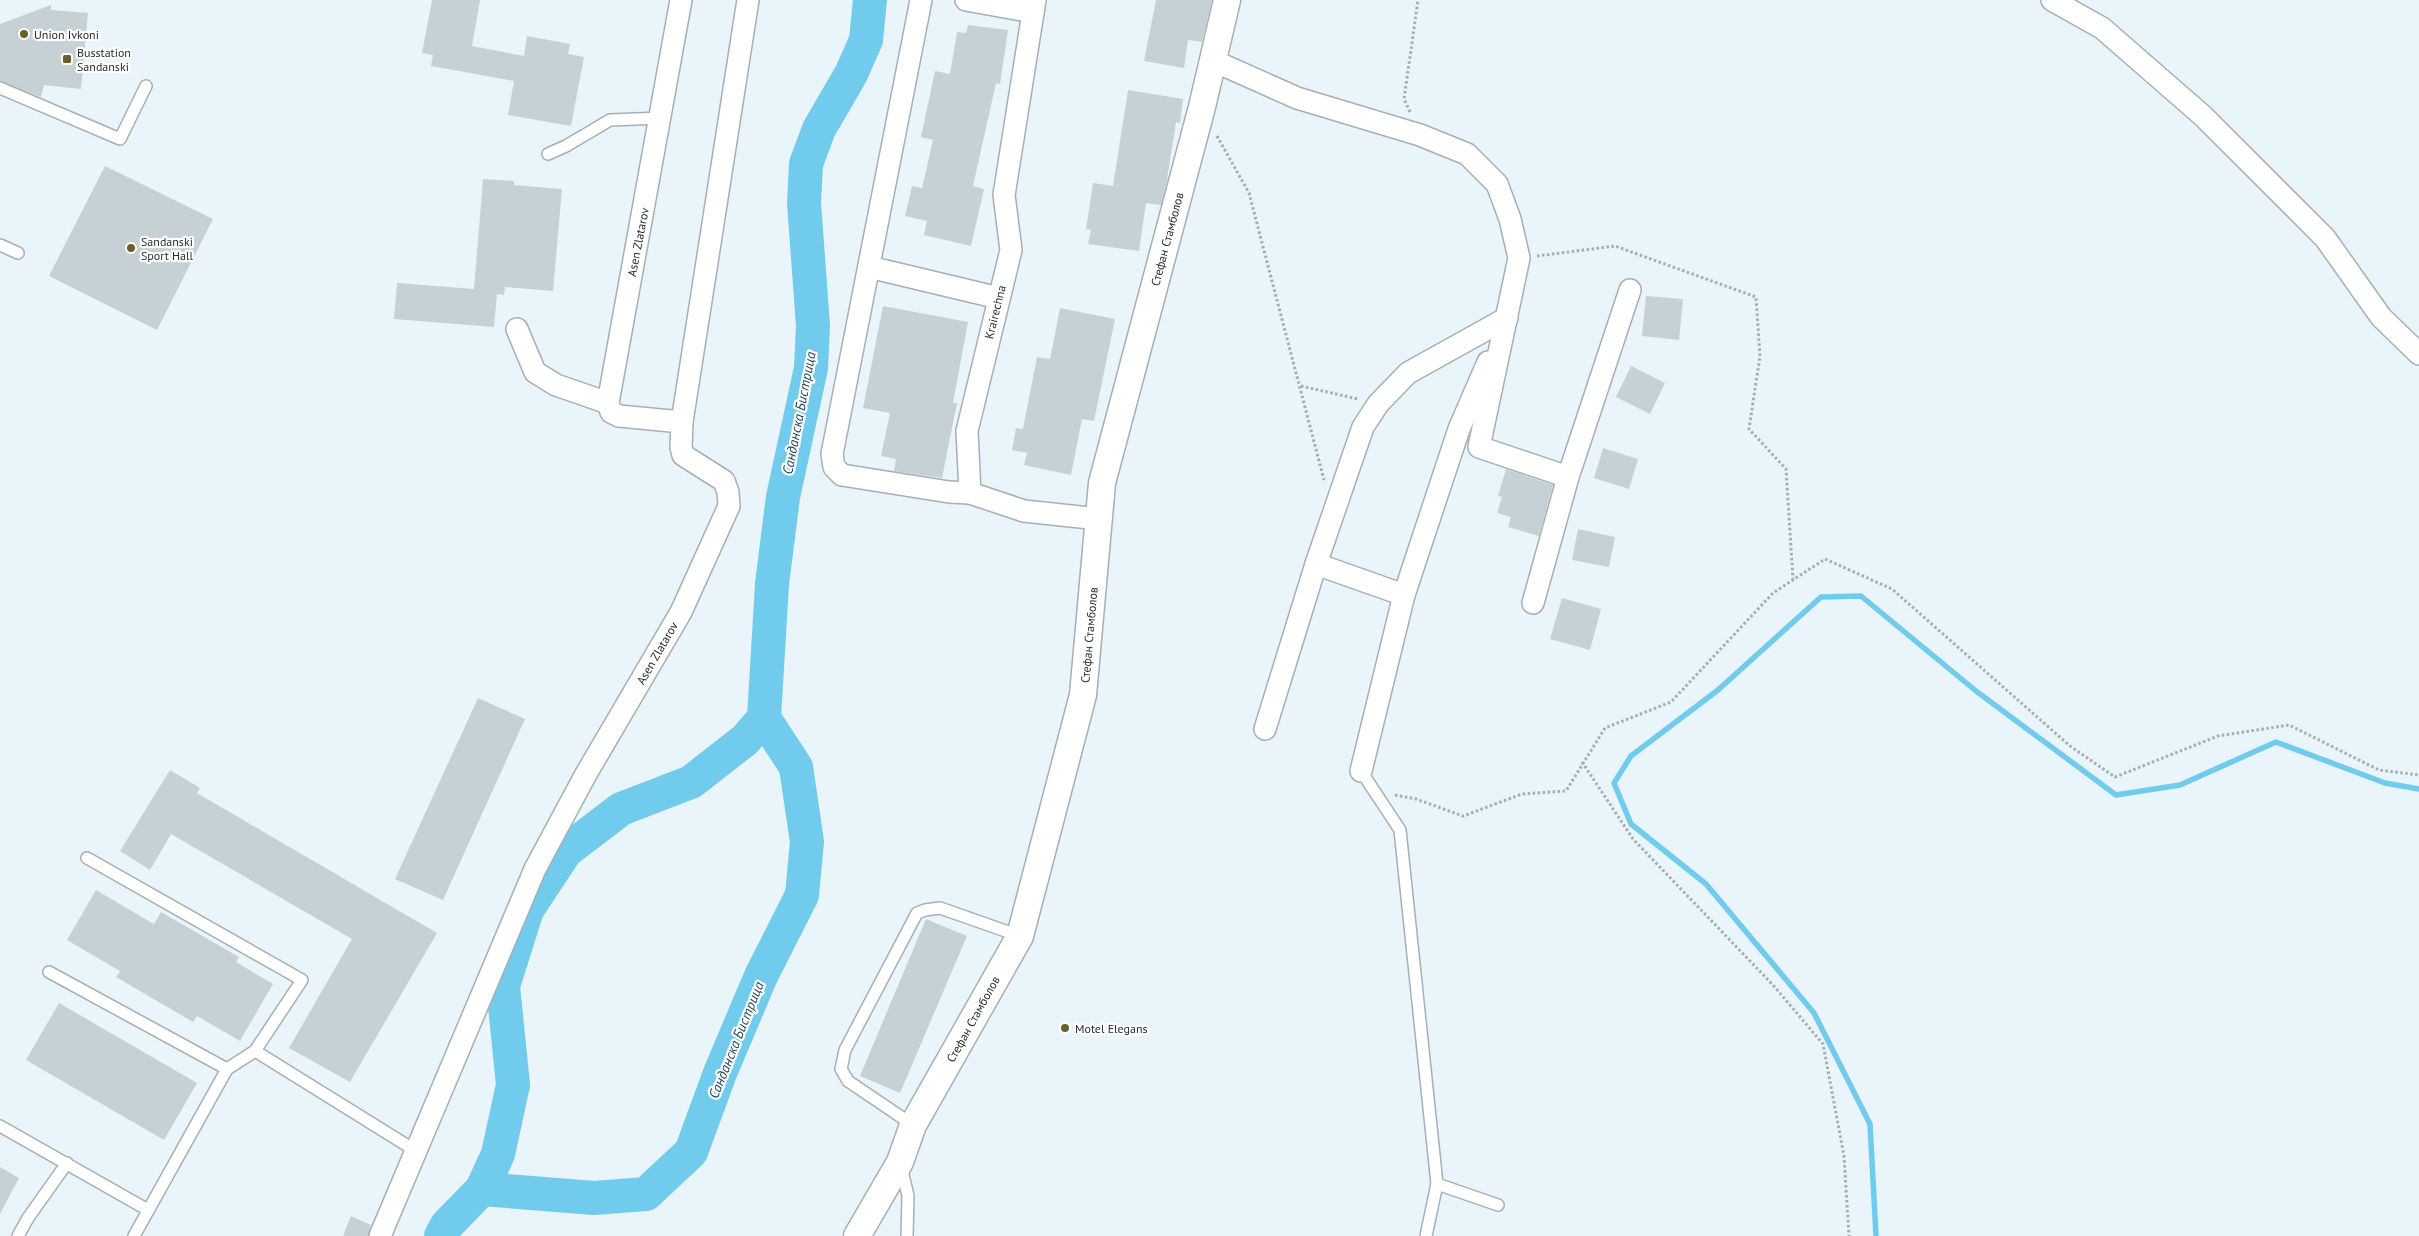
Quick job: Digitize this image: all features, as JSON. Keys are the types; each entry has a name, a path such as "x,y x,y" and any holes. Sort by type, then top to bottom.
{"street":[{"name":"Asen Zlatarov","path":"608,403 681,0"},
{"name":"Asen Zlatarov","path":"416,1151 535,869 681,612 729,506 728,492 724,480 683,455 681,447 682,422 748,0"},
{"path":"921,0 832,454 834,467 842,475 949,492 970,493 1024,511 1099,519"},
{"path":"966,0 1034,6"},
{"name":"Стефан Стамболов","path":"857,1236 900,1162 913,1126 1020,936 1083,695 1102,483 1214,61 1227,0"},
{"path":"2052,0 2102,28 2203,116 2325,238 2380,317 2419,354"},
{"name":"Krairechna","path":"970,493 967,431 1011,250 1004,195 1034,6"},
{"path":"1214,61 1297,98 1420,135 1467,154 1497,184 1510,218 1519,258 1508,318 1479,447 1568,477"},
{"path":"869,267 999,298"},
{"path":"1533,603 1568,477 1630,290"},
{"path":"1265,729 1316,564 1363,427 1378,404 1408,373 1508,318"},
{"path":"1361,770 1404,595 1459,429 1508,318"},
{"path":"517,329 536,372 556,385 608,403 611,412 619,416 682,422"},
{"path":"1316,564 1404,595"},
{"path":"380,1236 416,1151"}],"lane":[{"path":"0,88 120,139 146,86"},
{"path":"548,154 566,146 610,120 661,118"},
{"path":"0,245 18,253"},
{"path":"1361,770 1400,830 1437,1184 1426,1236"},
{"path":"87,858 302,980 255,1051 227,1068 134,1236"},
{"path":"913,1126 848,1081 841,1069 845,1050 917,913 940,908 1020,936"},
{"path":"49,972 227,1068"},
{"path":"255,1051 416,1151"},
{"path":"0,1126 148,1210"},
{"path":"900,1162 908,1196 908,1236"},
{"path":"18,1236 28,1218 67,1163"},
{"path":"1437,1184 1498,1205"}],"path":[{"path":"1418,0 1404,99 1420,135"},
{"path":"1202,107 1249,193 1333,515"},
{"path":"1519,258 1615,246 1756,297 1760,356 1749,429 1786,469 1793,579"},
{"path":"1300,386 1378,404"},
{"path":"1375,792 1416,800 1463,816 1522,794 1566,790 1605,728 1671,702 1774,593 1824,559 1892,589 2070,746 2115,777 2218,736 2289,725 2379,770 2419,775"},
{"path":"1582,762 1633,839 1773,985 1823,1044 1844,1156 1849,1236"}],"building":[{"path":"432,0 480,0 472,46 524,56 527,36 570,44 568,54 584,57 571,126 508,115 514,81 431,66 433,55 422,53"},
{"path":"1156,0 1212,0 1202,42 1188,40 1184,68 1144,61"},
{"path":"51,5 51,10 88,13 81,89 44,85 41,97 0,81 0,24"},
{"path":"968,25 1008,30 1000,84 996,83 973,186 984,189 971,246 924,235 927,221 905,216 912,186 922,188 933,140 921,137 935,71 950,74 957,32 966,33"},
{"path":"1128,90 1183,99 1180,123 1176,122 1161,205 1146,203 1139,251 1088,244 1091,230 1086,229 1093,183 1113,186"},
{"name":"Sandanski Sport Hall","path":"105,166 213,219 157,330 49,276"},
{"path":"483,179 514,181 514,185 562,189 553,291 505,287 504,295 497,294 494,327 394,319 397,283 474,289"},
{"path":"1646,296 1683,299 1679,340 1642,336"},
{"path":"883,306 968,322 953,403 957,403 942,478 894,471 896,459 881,456 890,413 863,408"},
{"path":"1060,308 1115,319 1094,421 1082,419 1071,475 1024,465 1027,453 1012,450 1016,428 1023,429 1037,357 1050,359"},
{"path":"1631,366 1665,383 1650,414 1616,397"},
{"path":"1603,448 1638,459 1629,489 1594,478"},
{"path":"1506,469 1553,485 1539,536 1508,527 1511,517 1497,513 1502,497 1498,496"},
{"path":"1578,529 1615,537 1609,567 1572,560"},
{"path":"1562,598 1601,609 1590,650 1550,639"},
{"path":"478,698 525,719 443,900 395,879"},
{"path":"170,770 200,788 197,793 437,933 350,1082 289,1048 352,939 171,834 150,870 120,851"},
{"path":"96,890 154,924 161,912 239,957 236,962 273,984 240,1041 197,1016 193,1022 116,977 120,971 67,940"},
{"path":"926,919 967,936 900,1093 860,1076"},
{"path":"59,1003 197,1083 164,1140 26,1060"},
{"path":"0,1167 19,1178 0,1214"},
{"path":"351,1216 371,1225 368,1236 343,1236"}],"waterway":[{"name":"Санданска Бистрица","path":"441,1236 447,1225 482,1189 594,1198 646,1194 691,1152 720,1073 761,976 802,895 807,842 796,767 764,718 772,584 783,497 811,368 813,326 804,203 806,164 819,129 851,74 866,40 870,0"},
{"path":"1876,1236 1870,1124 1814,1013 1706,884 1631,824 1614,783 1631,756 1718,690 1821,597 1861,596 1976,691 2116,795 2180,785 2276,742 2385,783 2419,789"},
{"name":"Санданска Бистрица","path":"482,1189 498,1154 513,1085 503,986 527,910 566,851 621,809 691,782 745,740 764,718"}],"place":[{"name":"Union Ivkoni","path":"24,34"},
{"name":"Busstation Sandanski","path":"67,59"},
{"name":"Sandanski Sport Hall","path":"131,248"},
{"name":"Motel Elegans","path":"1065,1028"}]}
